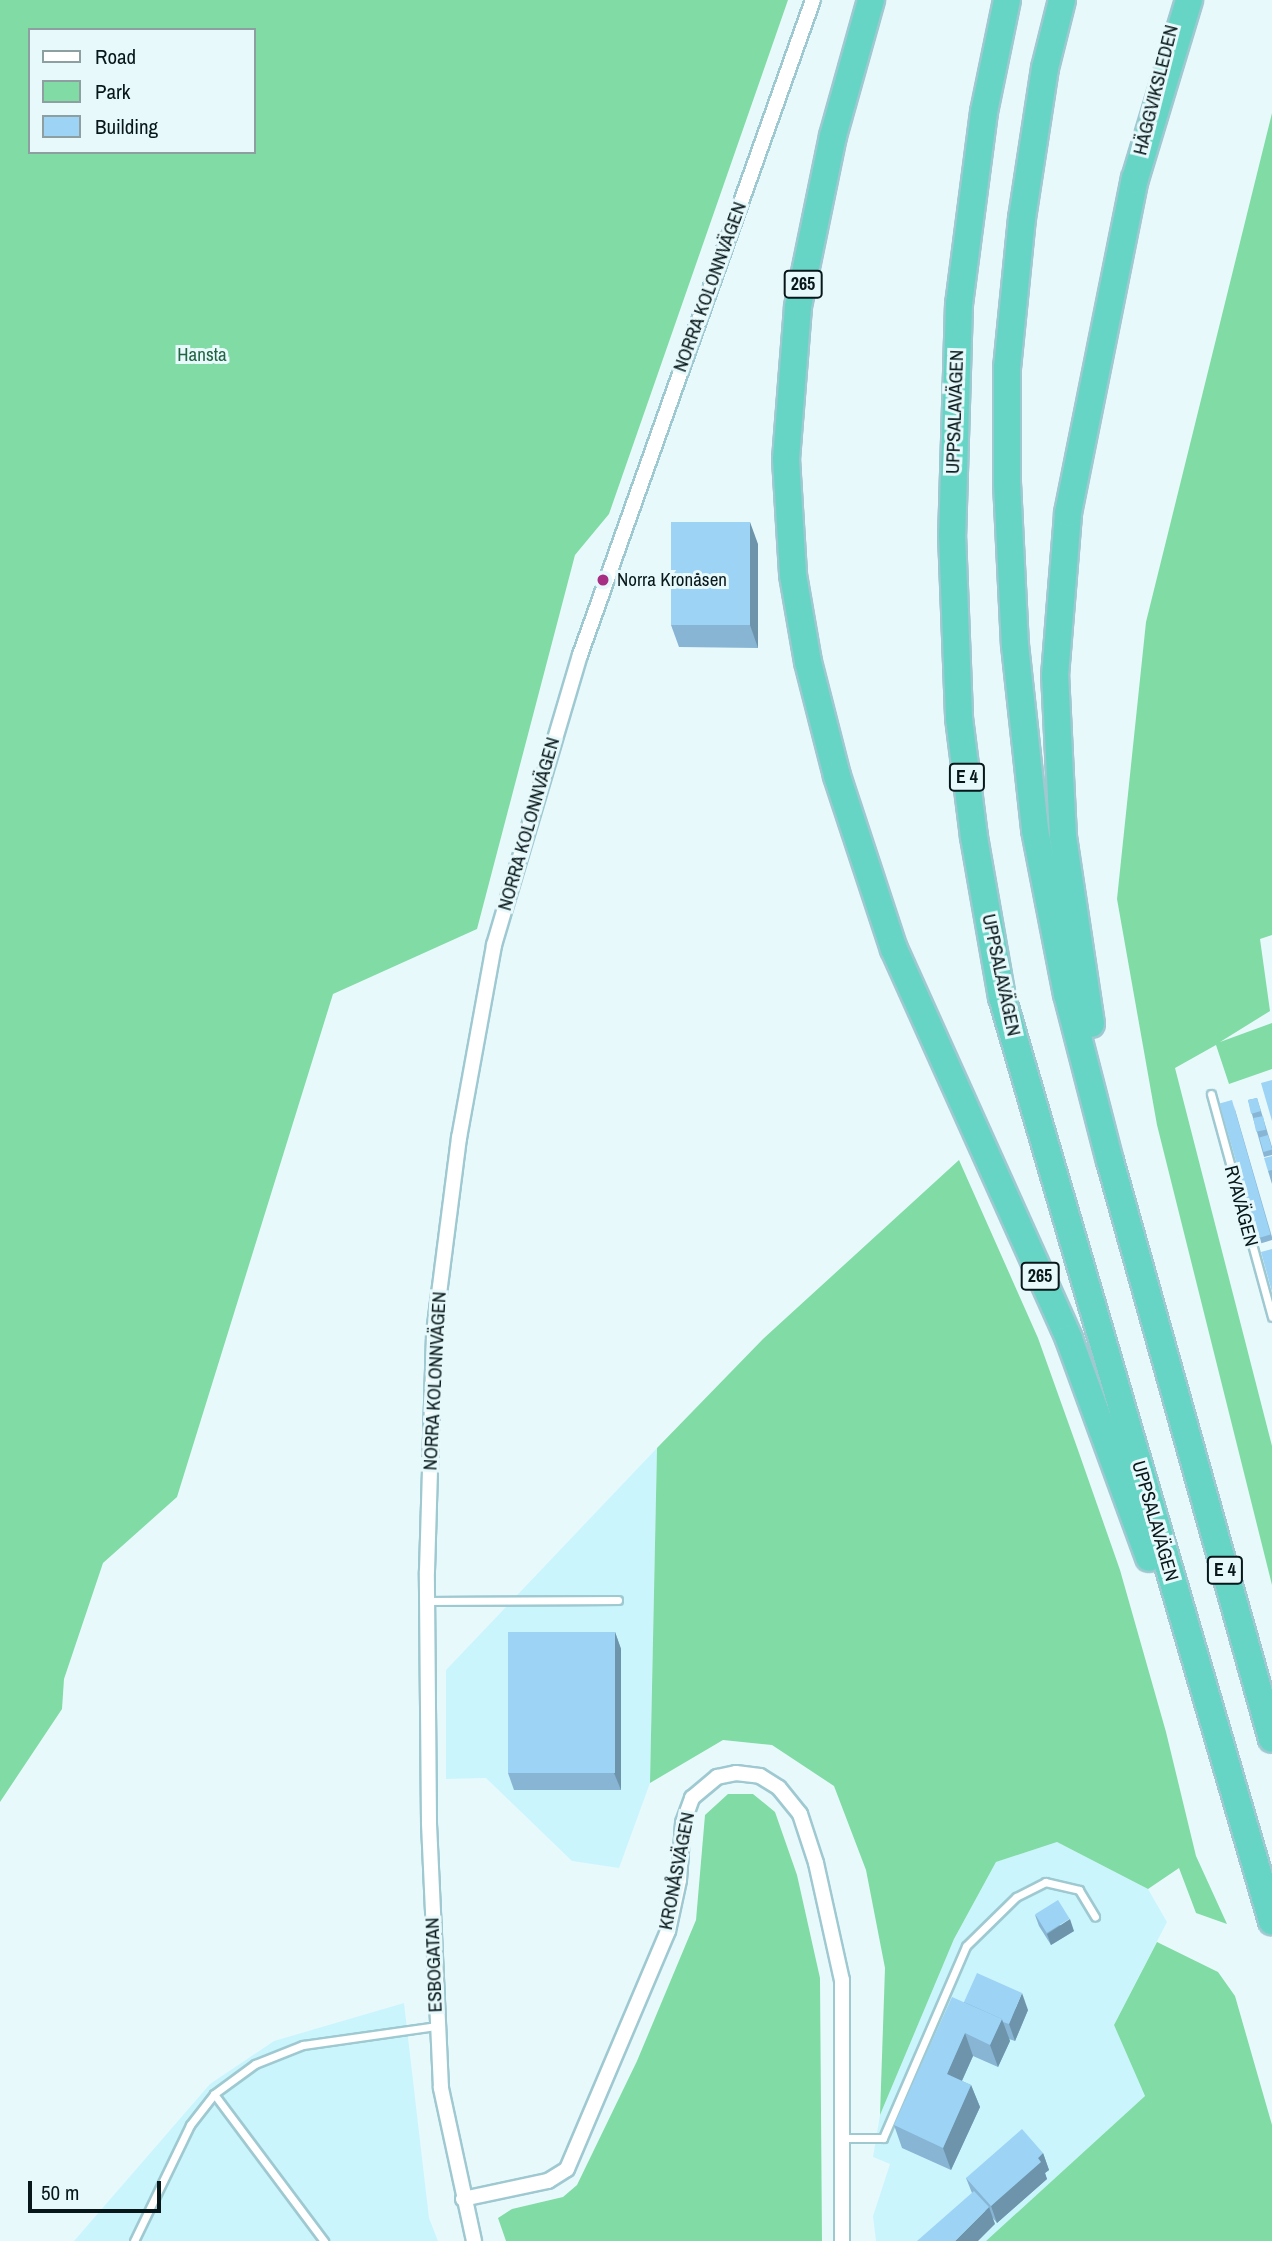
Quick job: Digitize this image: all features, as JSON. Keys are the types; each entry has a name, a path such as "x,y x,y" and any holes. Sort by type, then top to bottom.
{"highway":[{"name":"265","path":"871,0 833,136 798,307 786,459 793,575 808,662 837,776 894,949 1069,1339 1233,1787"},
{"name":"UPPSALAVÄGEN","path":"1007,0 984,112 959,304 952,534 961,731 1002,997 1272,1920"},
{"name":"E 4","path":"1062,0 1045,68 1021,218 1007,367 1007,483 1016,645 1035,830 1067,994 1110,1161 1272,1738"},
{"name":"HÄGGVIKSLEDEN","path":"1135,179 1178,0"},
{"path":"1110,1161 1107,1111 1063,837 1055,676 1068,513 1135,179 1189,0"}],"street":[{"name":"NORRA KOLONNVÄGEN","path":"429,1686 427,1571 434,1334 459,1138 487,983 528,822 605,582 813,0"},
{"name":"ESBOGATAN","path":"429,1686 436,2026 441,2088 474,2241"},
{"name":"KRONÅSVÄGEN","path":"463,2199 548,2181 567,2169 668,1931 679,1880 683,1823 692,1798 717,1777 736,1773 760,1776 779,1788 800,1814 817,1863 842,1980 842,2241"}],"lane":[{"name":"RYAVÄGEN","path":"1211,1094 1272,1317"},
{"path":"428,1601 618,1600"},
{"path":"842,2138 883,2138 966,1946 1016,1897 1045,1882 1079,1890 1095,1917"},
{"path":"134,2241 190,2125 214,2094 255,2064 303,2045 436,2026"},
{"path":"214,2094 324,2241"}],"shaded area":[{"path":"657,1448 650,1783 619,1868 572,1861 486,1778 446,1779 446,1670"},
{"path":"1057,1842 1148,1889 1167,1922 1114,2025 1145,2096 986,2241 876,2241 873,2216 890,2164 873,2157 880,2115 954,1939 996,1862"},
{"path":"404,2003 429,2218 438,2241 74,2241 210,2084 274,2041"}],"green space":[{"name":"Hansta","path":"0,0 788,0 609,514 575,555 477,929 333,994 177,1497 103,1563 64,1679 62,1709 0,1802"},
{"path":"1272,113 1272,935 1260,939 1270,1011 1220,1042 1272,1023 1272,1069 1229,1084 1216,1045 1175,1068 1272,1446 1272,1585 1157,1125 1117,899 1146,622"},
{"path":"959,1160 1038,1338 1078,1450 1120,1570 1166,1732 1196,1856 1227,1924 1196,1913 1179,1868 1148,1889 1057,1842 996,1862 954,1939 880,2115 885,1968 866,1870 834,1786 772,1745 723,1740 650,1783 657,1448 763,1339"},
{"path":"728,1794 753,1794 775,1812 797,1875 820,1978 822,2241 506,2241 498,2218 512,2209 563,2197 577,2185 637,2061 696,1920 705,1815"},
{"path":"1157,1942 1218,1972 1235,1996 1272,2125 1272,2241 986,2241 1145,2096 1114,2025"}],"building":[{"path":"671,522 750,522 750,625 671,625"},
{"path":"1272,1080 1272,1121 1261,1083"},
{"path":"1257,1098 1261,1111 1251,1114 1248,1100"},
{"path":"1232,1100 1271,1235 1258,1238 1220,1104"},
{"path":"1263,1116 1266,1130 1256,1132 1253,1118"},
{"path":"1268,1135 1272,1149 1263,1152 1259,1137"},
{"path":"1272,1156 1272,1170 1268,1171 1264,1158"},
{"path":"1272,1249 1272,1292 1261,1252"},
{"path":"508,1632 615,1632 615,1773 508,1773"},
{"path":"1058,1900 1070,1919 1047,1933 1035,1914"},
{"path":"977,1973 1022,1993 1009,2024 964,2002"},
{"path":"952,1997 1002,2019 990,2045 965,2033 947,2074 971,2085 943,2148 894,2125"},
{"path":"1022,2129 1043,2153 1038,2158 1041,2162 991,2206 966,2178"},
{"path":"974,2191 989,2207 955,2241 917,2241"}],"place":[{"name":"Norra Kronåsen","path":"603,580"}]}
